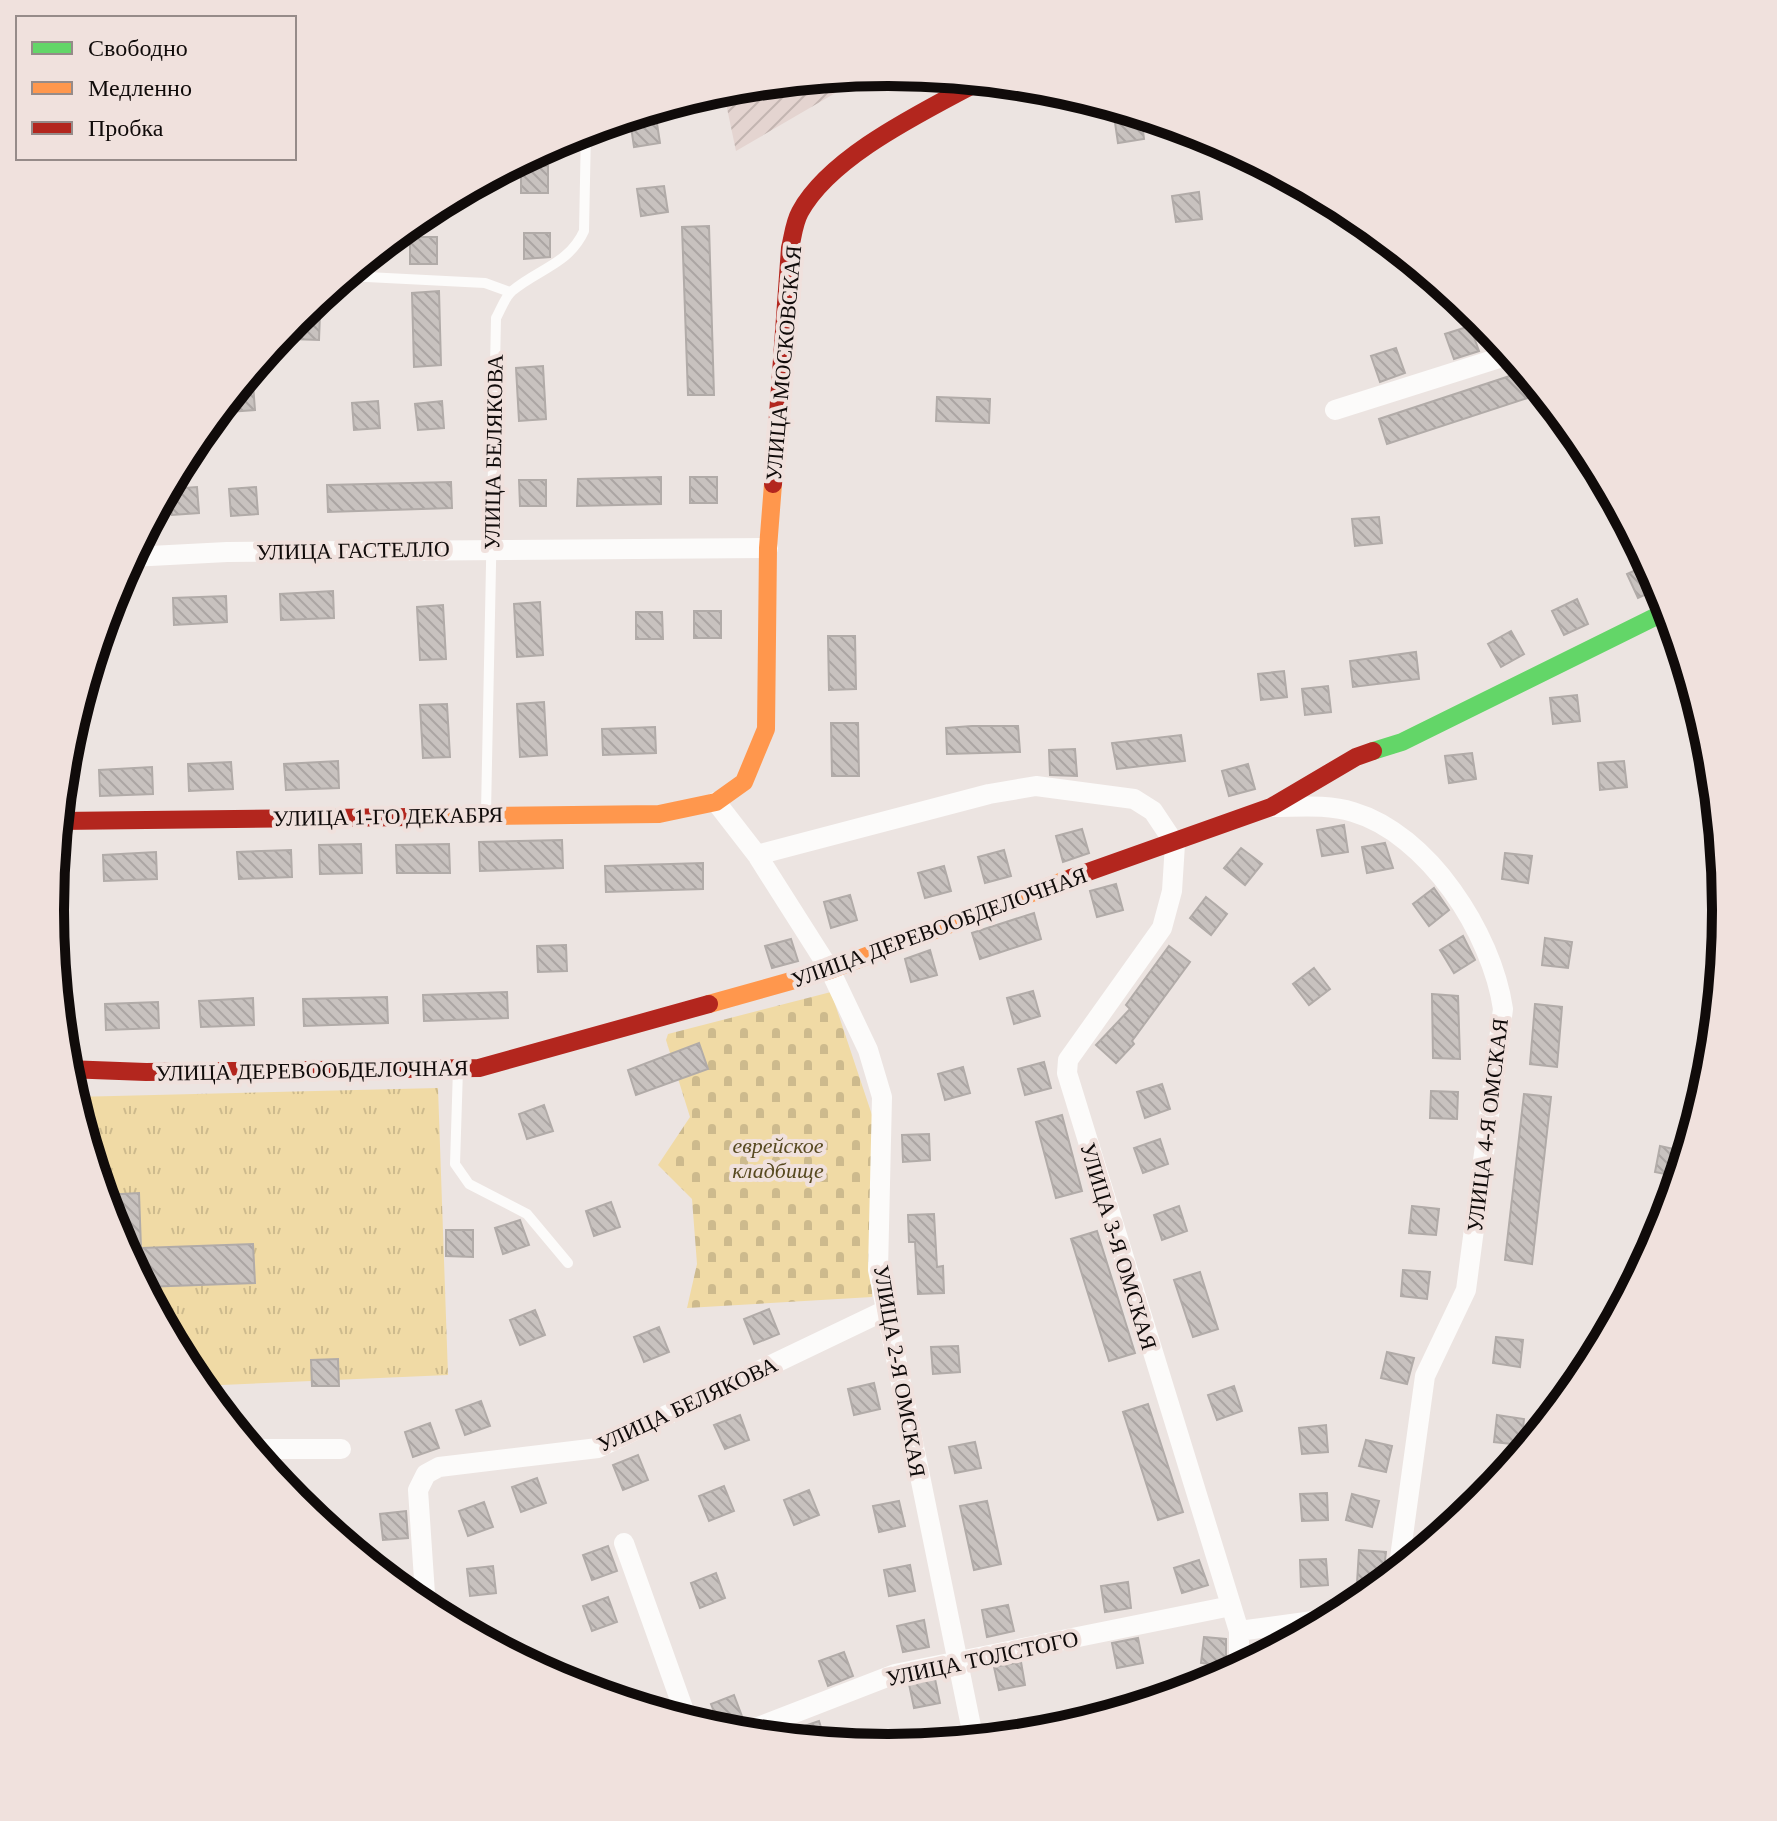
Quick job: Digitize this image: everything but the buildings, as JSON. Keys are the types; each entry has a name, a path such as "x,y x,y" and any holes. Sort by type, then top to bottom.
{"street":[{"name":"УЛИЦА МОСКОВСКАЯ","path":"716,802 744,782 766,729 768,548 790,248 800,213 827,178 931,108 964,90"},
{"path":"1335,410 1500,358"},
{"name":"УЛИЦА ГАСТЕЛЛО","path":"145,556 491,549 768,548"},
{"name":"УЛИЦА ДЕРЕВООБДЕЛОЧНАЯ","path":"80,1070 146,1072 479,1068 830,970 999,903 1175,844 1271,807 1356,757 1402,742 1658,616"},
{"path":"757,855 989,794 1036,786 1134,799 1153,811 1175,844"},
{"name":"УЛИЦА 1-ГО ДЕКАБРЯ","path":"69,821 659,814 716,802"},
{"name":"УЛИЦА 2-Я ОМСКАЯ","path":"716,802 757,855 830,970 868,1050 882,1097 878,1270 972,1730"},
{"name":"УЛИЦА 4-Я ОМСКАЯ","path":"1271,807 1323,807 1352,812 1381,823 1412,842 1477,931 1499,985 1503,1009 1466,1290 1425,1376 1400,1557"},
{"name":"УЛИЦА 3-Я ОМСКАЯ","path":"1175,844 1172,891 1162,928 1068,1060 1067,1073 1239,1631 1239,1656"},
{"name":"УЛИЦА БЕЛЯКОВА","path":"425,1592 418,1490 426,1474 439,1467 598,1448 886,1310"},
{"path":"265,1449 341,1449"},
{"path":"624,1543 683,1709"},
{"name":"УЛИЦА ТОЛСТОГО","path":"763,1725 895,1674 1231,1606"},
{"path":"1239,1631 1306,1622"}],"lane":[{"path":"362,277 485,283 510,292 568,256 577,245 584,231 586,144"},
{"name":"УЛИЦА БЕЛЯКОВА","path":"486,814 496,318 510,292"},
{"path":"458,1067 455,1164 469,1184 527,1214 568,1263"}],"shaded area":[{"path":"845,88 736,151 726,102 781,93"}],"green space":[{"name":"еврейское кладбище","path":"831,992 873,1118 872,1297 687,1308 697,1264 692,1199 658,1165 690,1117 666,1040 668,1034"},
{"path":"438,1088 448,1375 215,1385 174,1323 127,1226 108,1176 86,1097"}],"traffic: fast":[{"path":"1373,751 1402,742 1658,616"}],"traffic: slow":[{"path":"414,817 659,814 716,802 744,782 766,729 768,548 773,484"},
{"path":"709,1004 830,970 1071,878"}],"traffic: jam":[{"path":"773,484 790,248 800,212 814,191 856,153 964,90"},
{"path":"1071,878 1271,807 1356,757 1373,751"},
{"path":"69,821 414,817"},
{"path":"80,1070 146,1072 479,1068 709,1004"}]}
